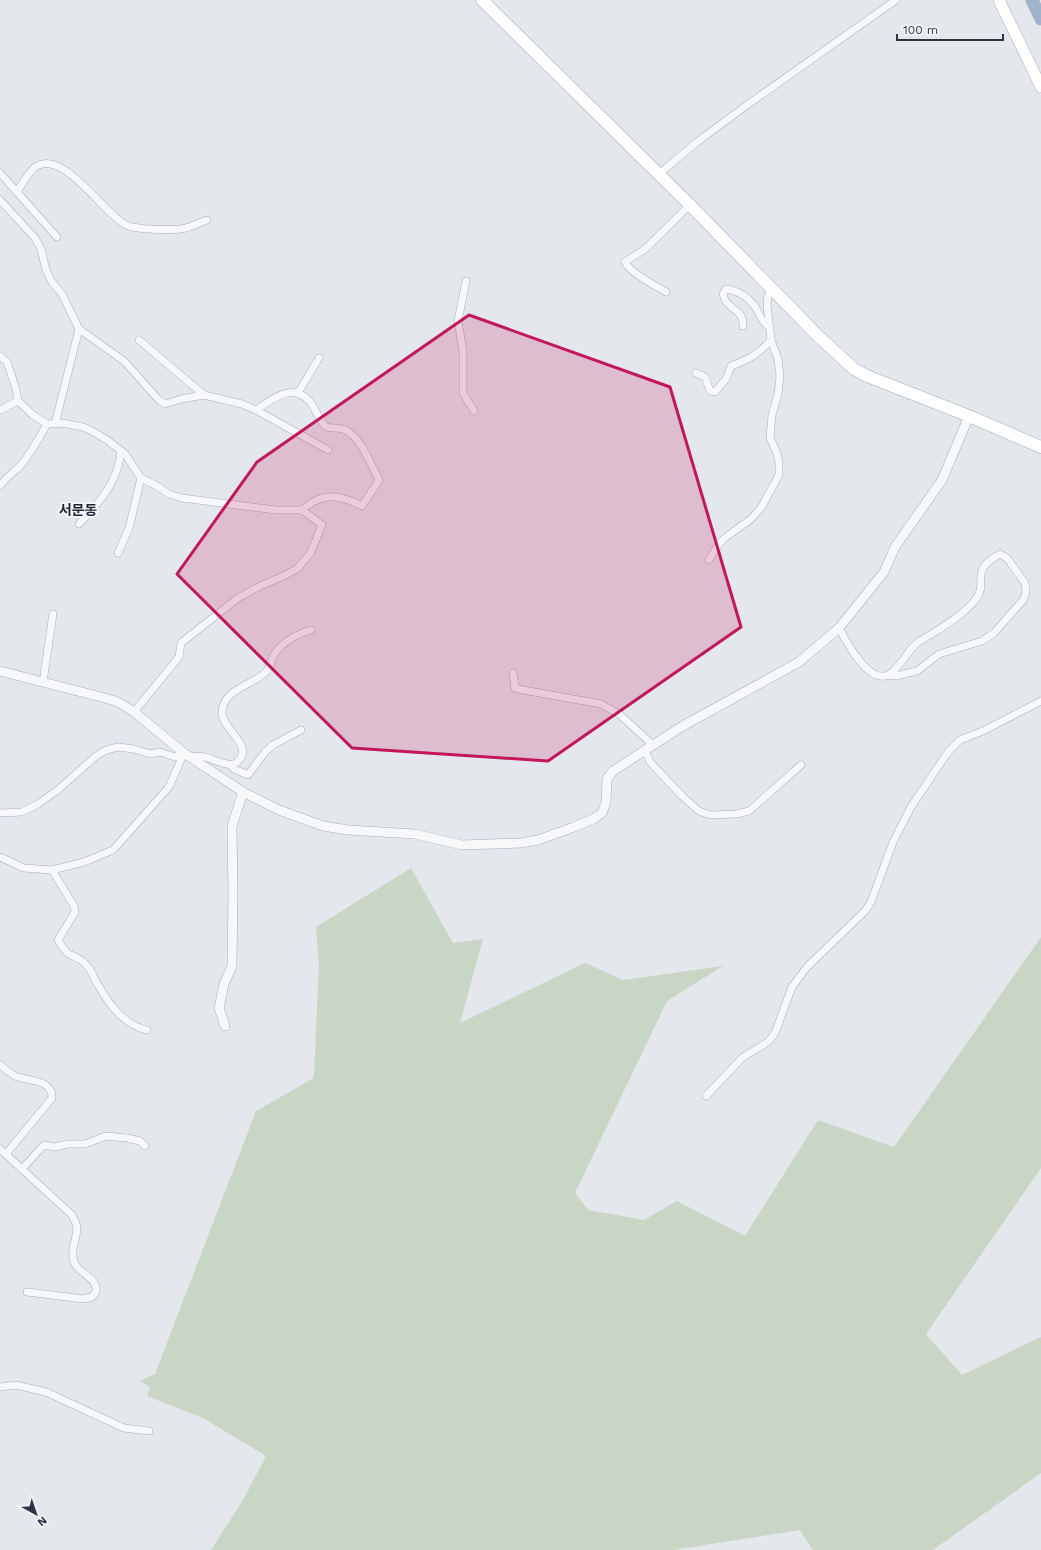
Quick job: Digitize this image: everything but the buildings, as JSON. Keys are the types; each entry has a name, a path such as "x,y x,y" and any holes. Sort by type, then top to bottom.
{"main road":[{"path":"482,0 659,174 818,336 854,369 867,376 969,416 1041,447"},
{"path":"999,0 1041,87"}],"street":[{"path":"659,174 697,142 747,105 896,0"},
{"path":"16,192 36,166 48,163 60,168 88,188 119,220 127,225 152,229 182,229 207,220"},
{"path":"0,173 57,237"},
{"path":"0,200 35,238 41,249 46,270 52,282 62,294 79,329 124,361 159,400 165,404 181,398 204,395 242,404 256,410 328,450"},
{"path":"666,292 638,275 626,266 625,262 645,249 690,205"},
{"path":"466,281 458,321 463,351 463,393 474,411"},
{"path":"709,560 719,544 726,537 751,519 761,508 779,475 777,453 770,438 772,415 778,394 780,376 778,359 771,340 767,304 771,288"},
{"path":"743,326 744,321 742,316 725,301 723,294 726,289 741,294 750,301 763,323 770,327"},
{"path":"55,424 79,329"},
{"path":"139,340 204,395"},
{"path":"696,373 705,377 710,391 716,392 726,379 731,366 746,360 763,350 771,340"},
{"path":"0,356 7,362 18,401 33,414 47,424 61,423 83,427 107,440 125,454 141,478 169,494 182,498 276,510 302,510 322,525 311,552 298,568 238,598 181,643 179,657 134,712"},
{"path":"298,393 320,358"},
{"path":"256,410 275,397 286,392 298,393 306,398 321,422 326,427 343,429 352,433 380,480 362,506 349,499 323,497 312,501 302,510"},
{"path":"0,410 18,401"},
{"path":"0,672 118,702 134,712 187,755 243,792 279,810 322,826 348,830 415,834 462,845 521,843 538,840 593,820 602,814 606,802 606,779 613,771 649,747 798,662 839,628 884,572 895,547 940,484 969,416"},
{"path":"0,486 2,480 19,467 37,442 47,424"},
{"path":"79,524 102,498 113,482 118,471 121,451"},
{"path":"118,553 129,528 141,478"},
{"path":"839,628 863,666 879,675 896,676 917,671 939,654 982,641 994,633 1024,598 1026,591 1024,583 1007,558 1000,554 986,563 980,573 980,589 977,598 951,621 914,646 898,666 888,675"},
{"path":"43,682 54,614"},
{"path":"231,765 237,763 242,755 242,748 238,740 226,725 222,715 224,705 235,691 265,673 275,653 290,640 301,633 311,630"},
{"path":"513,673 515,688 601,704 619,714 649,747 650,762 671,786 699,812 710,815 737,814 749,811 801,765"},
{"path":"706,1096 743,1057 768,1042 775,1033 792,987 807,966 865,911 870,902 893,842 911,807 948,752 960,740 983,731 1041,701"},
{"path":"0,813 22,812 38,804 59,789 96,756 106,750 118,747 134,749 150,754 160,752 175,757 187,755 204,757 231,765 234,769 248,775 265,752 273,745 301,730"},
{"path":"0,857 24,868 52,870 84,862 112,850 169,787 187,755"},
{"path":"225,1026 219,1008 224,984 232,966 232,826 243,792"},
{"path":"52,870 74,906 75,912 58,940 62,948 87,965 107,1000 127,1021 137,1028 146,1030"},
{"path":"0,1065 14,1076 40,1082 49,1090 52,1096 36,1119 6,1154"},
{"path":"22,1169 44,1146 55,1147 68,1144 85,1144 106,1136 140,1141 145,1146"},
{"path":"0,1149 72,1215 77,1225 73,1251 75,1264 93,1281 97,1288 96,1292 92,1296 83,1299 27,1292"},
{"path":"0,1388 16,1385 46,1392 124,1428 149,1431"}],"highlighted area":[{"path":"469,315 670,387 741,627 548,761 352,748 177,574 257,462"}],"green space":[{"path":"411,868 453,943 483,939 460,1023 585,963 623,980 723,966 667,1001 575,1193 588,1210 644,1220 677,1201 745,1236 818,1120 894,1147 1041,937 1041,1168 926,1334 962,1375 1041,1337 1041,1473 933,1550 813,1550 800,1530 673,1550 211,1550 243,1500 266,1456 203,1418 147,1396 150,1387 140,1381 155,1374 256,1111 312,1079 314,1076 319,965 316,927"}],"waterway":[{"path":"1032,0 1041,19"}],"district":[{"name":"서문동","path":"78,510"}]}
